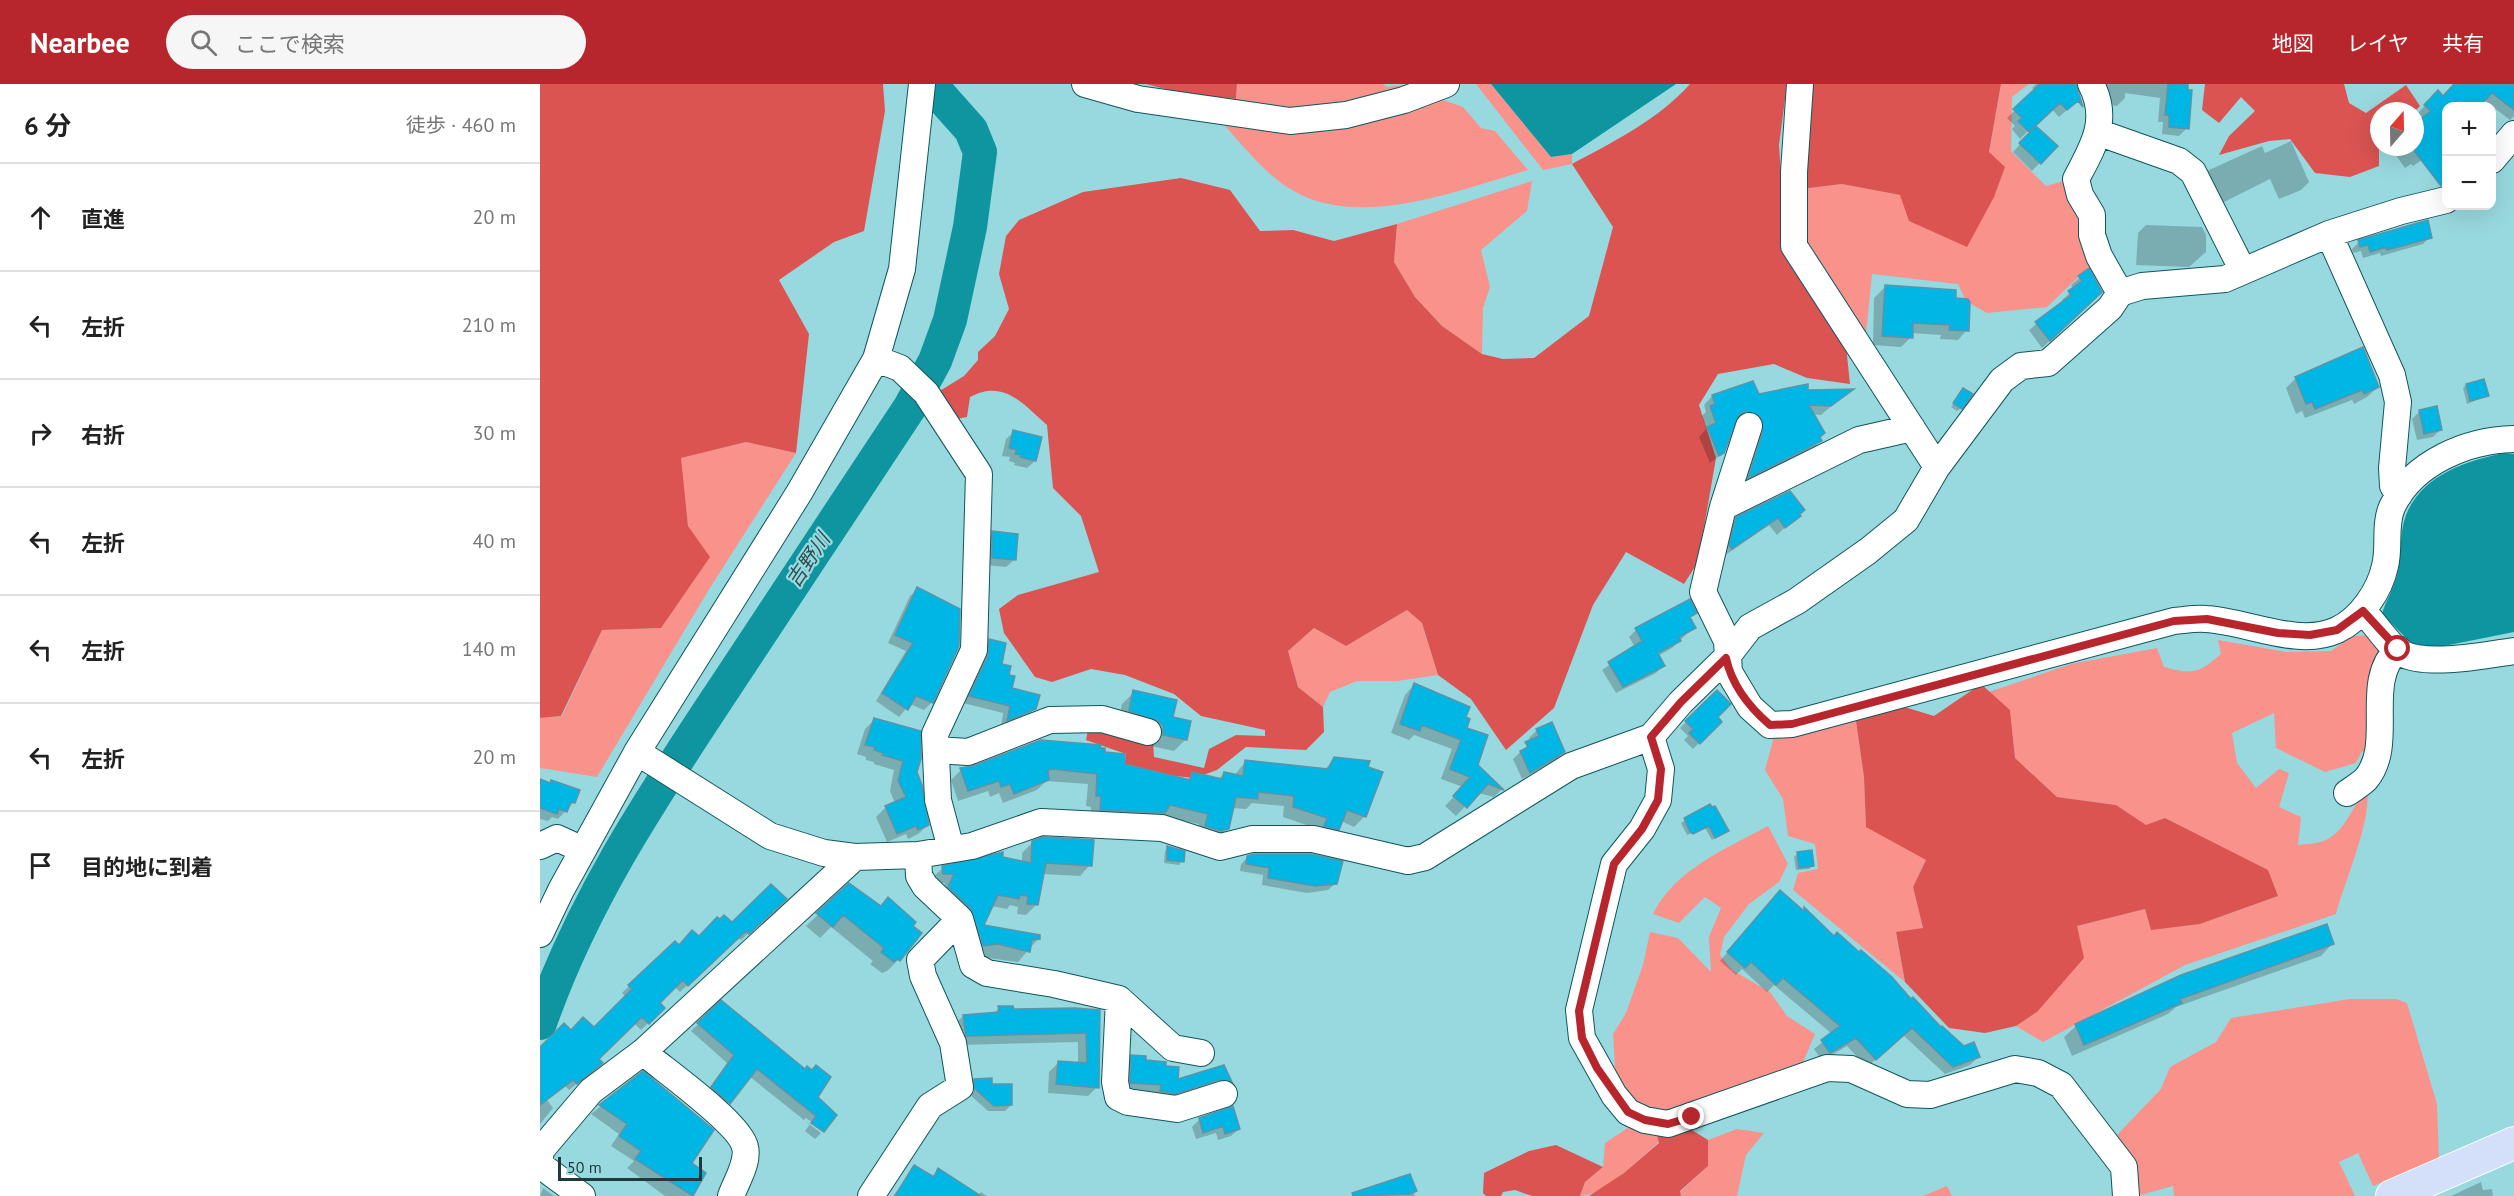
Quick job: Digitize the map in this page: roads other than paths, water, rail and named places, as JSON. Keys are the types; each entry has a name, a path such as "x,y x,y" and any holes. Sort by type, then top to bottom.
{"main road":[{"path":"2392,1196 2513,1146"}],"street":[{"path":"540,934 637,752 799,493 876,359 902,269 928,84"},
{"path":"1085,84 1138,99 1290,121 1346,114 1404,100 1446,84"},
{"path":"1800,84 1794,172 1794,246 1937,467"},
{"path":"2091,84 2096,93 2100,133 2076,178 2080,195 2092,215 2092,236 2099,256 2120,293"},
{"path":"2100,133 2179,161 2193,172 2243,271"},
{"path":"2495,156 2514,134"},
{"path":"637,752 770,836 824,853 855,857 918,855 999,838 1041,822 1162,828 1220,847 1252,839 1313,839 1408,861 1425,857 1571,766 1651,737 1681,702 1726,658 1750,627 1797,601 1869,551 1906,520 1937,467 2002,380 2021,366 2048,363 2110,308 2120,293 2142,286 2225,279 2328,234 2442,201"},
{"path":"2328,234 2392,375 2398,402 2392,468 2393,486 2399,495"},
{"path":"876,359 900,368 926,393 979,474 974,650 935,734 938,800 951,849"},
{"path":"1749,426 1723,507 1703,592 1727,641 1726,658 1729,672 1750,707 1770,725 1792,724 2174,621 2207,619 2278,633 2310,635 2337,630 2363,611 2385,566 2391,508 2399,495 2426,466 2456,450 2490,440 2514,439"},
{"path":"1723,507 1859,440 1912,428"},
{"path":"2363,611 2401,653 2423,658 2452,660 2514,651"},
{"path":"2347,793 2367,779 2379,746 2381,677 2388,659 2398,649"},
{"path":"936,750 968,752 1050,720 1102,719 1148,732"},
{"path":"1651,737 1661,769 1658,800 1642,829 1614,864 1579,1011 1582,1038 1597,1068 1628,1112 1645,1120 1668,1124 1827,1068 1851,1069 1907,1094 1930,1095 2015,1069 2038,1073 2061,1085 2124,1167 2126,1196"},
{"path":"540,846 557,838 583,850"},
{"path":"918,855 919,876 925,886 960,919 973,965 987,973 1054,984 1119,999 1173,1048 1201,1053"},
{"path":"540,1158 541,1150 591,1091 643,1052 855,857"},
{"path":"871,1196 930,1106 960,1087 953,1042 923,976 920,960 960,919"},
{"path":"1119,999 1115,1082 1118,1097 1128,1102 1177,1109 1224,1094"},
{"path":"643,1052 736,1129 745,1147 745,1160 731,1196"},
{"path":"540,1165 582,1196"}],"water":[{"path":"1491,84 1676,84 1572,154 1551,157"},
{"path":"2505,453 2514,454 2514,632 2419,651 2382,614 2397,575 2402,529 2406,515 2413,501 2434,480 2461,465"}],"waterway":[{"name":"吉野川","path":"540,1023 577,933 646,808 910,407 935,361 950,320 970,227 980,152 971,130 930,84"}]}
